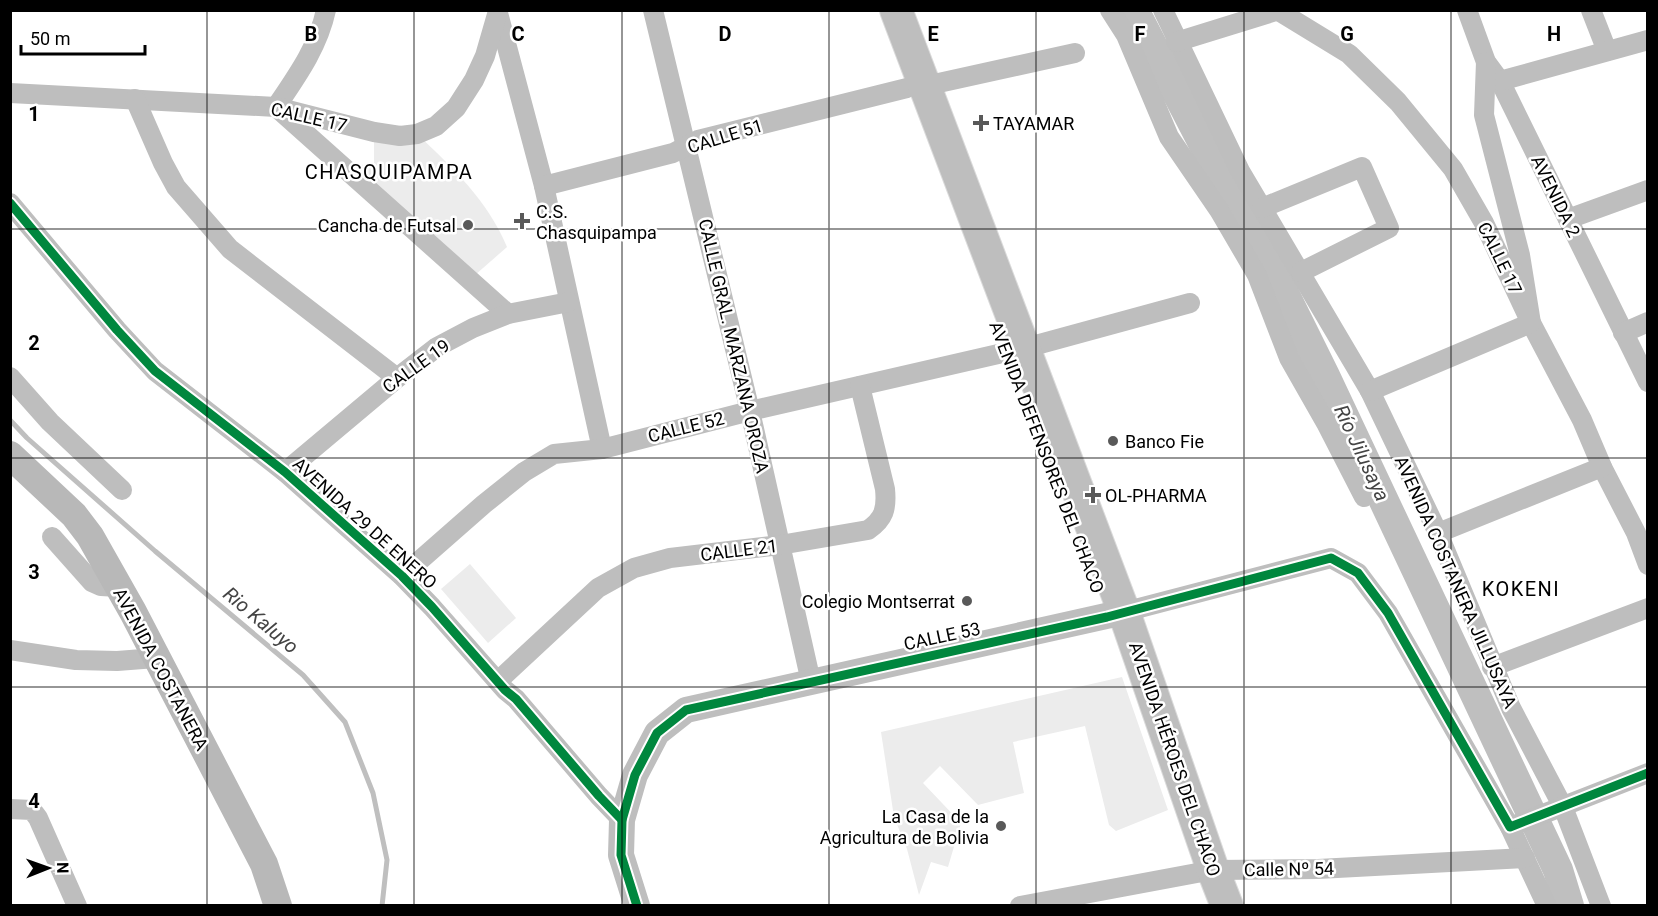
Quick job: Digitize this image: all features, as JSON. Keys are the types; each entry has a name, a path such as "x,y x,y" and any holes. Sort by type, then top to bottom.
{"main road":[{"name":"AVENIDA DEFENSORES DEL CHACO","path":"879,10 916,87 1116,614 1204,872 1207,906"},
{"name":"AVENIDA DEFENSORES DEL CHACO","path":"896,10 916,87"},
{"name":"AVENIDA COSTANERA","path":"10,455 74,515 90,536 133,612 264,864 278,906"},
{"name":"AVENIDA HÉROES DEL CHACO","path":"1204,872 1227,906"}],"street":[{"path":"326,10 321,33 305,65 276,107 508,314"},
{"name":"CALLE GRAL. MARZANA OROZA","path":"653,10 750,411 811,682"},
{"path":"1110,10 1126,35 1169,137 1219,210 1257,275 1289,358 1364,497"},
{"name":"AVENIDA COSTANERA JILLUSAYA","path":"1163,10 1176,42 1240,171 1370,392 1438,532 1492,667 1601,906"},
{"name":"AVENIDA 2","path":"1467,10 1486,62 1500,81 1647,382"},
{"path":"1591,10 1607,51"},
{"path":"497,11 544,186 602,449"},
{"name":"CALLE 17","path":"10,93 276,107 374,132 400,136 417,134 436,126 456,108 474,80 485,56 497,11"},
{"path":"1176,42 1277,11"},
{"name":"CALLE 17","path":"1277,11 1348,54 1398,102 1453,169 1484,223 1531,323 1582,420 1602,467 1636,533 1647,565"},
{"path":"1500,81 1647,40"},
{"name":"CALLE 51","path":"544,186 673,153 698,140 916,87 1075,53"},
{"path":"1370,392 1531,323 1520,255 1484,115 1486,62"},
{"path":"135,99 176,187 230,249 397,378"},
{"path":"1262,208 1362,167 1389,228 1301,272"},
{"path":"1568,219 1647,189"},
{"name":"AVENIDA 29 DE ENERO","path":"10,202 117,330 155,371 285,472 402,576 516,699 622,820"},
{"name":"CALLE 19","path":"285,472 437,347 473,328 508,314 569,302"},
{"name":"CALLE 52","path":"402,576 483,504 524,472 554,454 602,449 750,411 1016,350 1190,303"},
{"path":"1623,333 1647,322"},
{"path":"10,377 50,422 122,490"},
{"name":"CALLE 21","path":"498,681 598,588 634,568 670,558 780,545 868,530 879,523 887,503 860,386"},
{"path":"1438,532 1602,467"},
{"path":"52,537 92,582 101,586 118,587"},
{"name":"CALLE 53","path":"622,820 635,775 657,733 686,710 1116,614 1331,558 1358,573 1389,613 1517,824"},
{"path":"1492,667 1647,608"},
{"path":"10,650 76,660 117,661 156,658"},
{"path":"1547,906 1525,858 1517,824 1647,773"},
{"path":"10,809 32,810 38,818 77,906"},
{"path":"622,820 621,855 637,906"},
{"name":"Calle Nº 54","path":"1020,906 1204,872 1318,869 1525,858"}],"shaded area":[{"path":"374,132 417,134 480,200 507,247 475,275 354,173 358,164 374,167"},
{"path":"470,564 516,618 488,643 441,589"},
{"path":"1122,677 1168,810 1116,831 1109,825 1085,726 1013,742 1024,793 978,805 940,766 923,783 961,823 948,867 931,862 919,895 907,849 894,817 881,732"}],"waterway":[{"name":"Río Jilusaya","path":"1134,10 1232,199 1276,277 1325,376 1558,870 1569,906"},
{"name":"Rio Kaluyo","path":"10,420 27,438 155,551 303,675 345,722 373,793 387,860 382,906"}],"cycle path":[{"path":"10,203 117,330 155,371 285,472 402,576 505,690 516,699 622,820"},
{"path":"637,906 621,855 622,820 635,775 657,733 686,710 1107,617 1331,558 1358,573 1388,613 1510,827 1648,773"}],"place":[{"name":"TAYAMAR","path":"981,123"},
{"name":"C.S. Chasquipampa","path":"522,221"},
{"name":"Cancha de Futsal","path":"468,225"},
{"name":"Banco Fie","path":"1113,441"},
{"name":"OL-PHARMA","path":"1093,495"},
{"name":"Colegio Montserrat","path":"967,601"},
{"name":"La Casa de la Agricultura de Bolivia","path":"1001,826"}],"district":[{"name":"CHASQUIPAMPA","path":"389,172"},
{"name":"KOKENI","path":"1521,589"}]}
